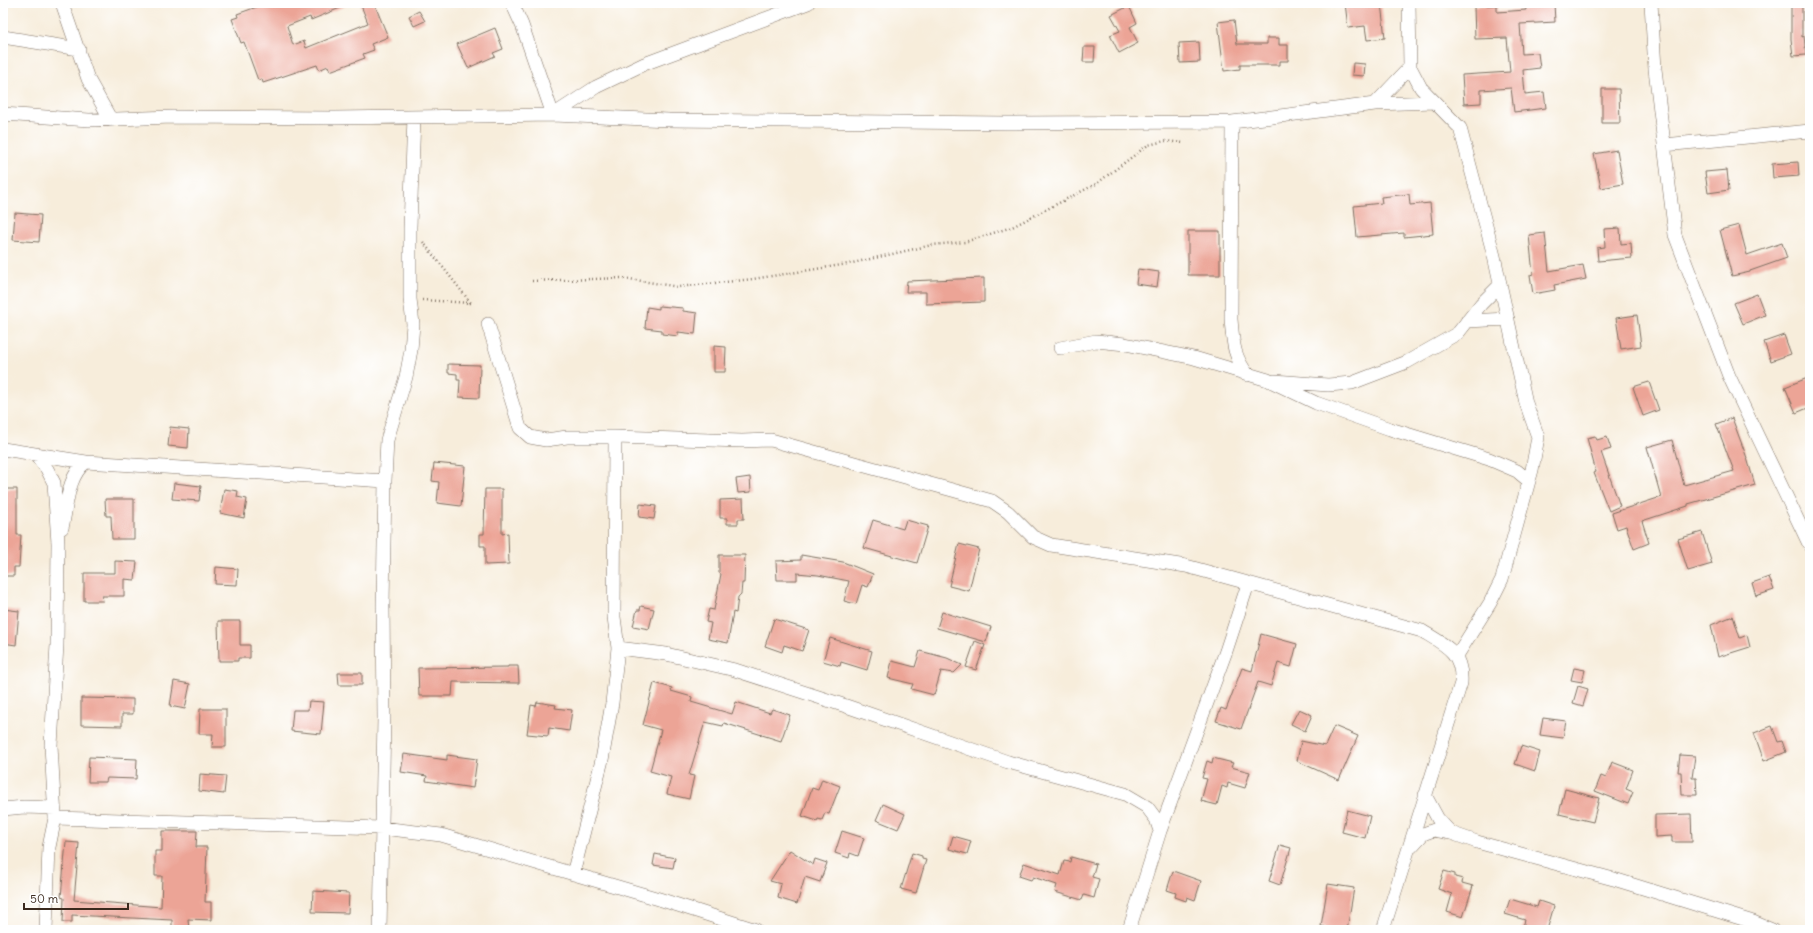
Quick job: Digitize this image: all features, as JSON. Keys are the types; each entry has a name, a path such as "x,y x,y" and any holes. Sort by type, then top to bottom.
{"street":[{"path":"62,3 88,79 111,120"},
{"path":"512,3 522,25 553,115"},
{"path":"553,115 596,87 644,64 808,3"},
{"path":"1409,3 1410,67 1420,88 1460,128 1494,256 1526,403 1538,437 1529,481 1502,579 1490,603 1456,657"},
{"path":"1651,3 1655,69 1674,235 1729,376 1810,546"},
{"path":"3,37 79,49"},
{"path":"1375,104 1410,67"},
{"path":"3,114 89,120 172,117 414,117 553,115 669,120 1007,123 1232,122 1375,104 1434,102"},
{"path":"380,930 385,481 387,440 406,377 411,350 413,324 410,299 410,227 414,117"},
{"path":"1232,122 1231,319 1233,343 1239,363 1248,375"},
{"path":"1664,145 1810,131"},
{"path":"1060,348 1096,341 1125,344 1194,358 1268,380 1328,385 1352,383 1407,362 1458,333 1500,285"},
{"path":"1467,322 1508,319"},
{"path":"488,324 520,428 530,436 546,440 567,437 742,441 771,440 992,501 1008,512 1033,537 1051,545 1186,566 1422,631 1448,647 1456,657 1462,670 1461,683 1383,930"},
{"path":"1268,380 1316,403 1390,430 1489,459 1517,470 1529,481"},
{"path":"573,874 602,760 618,648 614,617 615,437"},
{"path":"3,450 86,462 385,481"},
{"path":"36,455 47,469 54,484 58,543 57,645 51,745 51,776 55,813 49,847 46,930"},
{"path":"58,543 74,476 80,467 86,462"},
{"path":"1129,930 1160,831 1226,651 1248,584"},
{"path":"618,648 666,654 735,670 849,707 1008,762 1125,794 1147,807 1156,819 1160,831"},
{"path":"1425,795 1438,819 1451,832"},
{"path":"3,809 24,807 55,813 382,828 441,835 659,899 756,930"},
{"path":"1408,849 1423,834 1434,830 1451,832 1477,842 1617,880 1753,922 1772,930"}],"path":[{"path":"532,281 623,278 679,287 848,264 932,245 965,242 1012,227 1096,184 1148,145 1165,141 1184,143"},
{"path":"410,227 471,303 410,299"}],"building":[{"path":"268,3 352,3 311,20 310,17 287,26 293,45 304,41 306,48 368,23 360,3 374,3 388,37 371,44 374,50 363,54 365,58 330,71 328,66 319,70 317,65 263,83 262,79 258,80 244,42 241,43 232,19 238,17 237,14"},
{"path":"1345,3 1381,3 1385,38 1367,40 1365,26 1348,28"},
{"path":"1525,3 1554,3 1555,22 1520,24 1522,54 1538,53 1540,68 1523,70 1525,94 1544,92 1546,108 1514,112 1511,88 1481,90 1481,103 1464,104 1462,75 1510,72 1507,38 1475,39 1474,6 1497,5 1497,12 1526,10"},
{"path":"1791,3 1802,3 1802,37 1804,36 1806,55 1793,56 1791,39"},
{"path":"1129,6 1137,23 1130,27 1138,43 1119,53 1110,35 1120,31 1111,15"},
{"path":"419,11 425,21 414,26 409,16"},
{"path":"1234,20 1237,44 1267,44 1267,38 1279,38 1279,45 1288,45 1288,61 1280,61 1280,65 1240,65 1240,69 1224,71 1218,22"},
{"path":"495,28 503,49 493,53 495,56 468,68 457,44"},
{"path":"1199,42 1200,62 1180,63 1179,43"},
{"path":"1084,47 1095,47 1094,62 1083,62"},
{"path":"1353,63 1365,64 1364,76 1352,75"},
{"path":"1602,89 1619,89 1620,123 1602,123"},
{"path":"1617,150 1623,184 1601,188 1594,154"},
{"path":"1798,162 1799,176 1773,178 1772,164"},
{"path":"1727,170 1729,190 1708,193 1705,172"},
{"path":"1409,194 1410,205 1430,203 1433,234 1404,237 1404,233 1357,237 1354,206 1382,203 1381,197"},
{"path":"15,213 41,215 39,242 13,240"},
{"path":"1739,225 1747,255 1782,243 1787,258 1750,272 1732,276 1720,230"},
{"path":"1620,228 1621,244 1631,243 1632,258 1598,261 1597,248 1605,247 1604,229"},
{"path":"1188,231 1220,231 1220,275 1188,275"},
{"path":"1545,233 1549,271 1583,265 1586,279 1554,285 1555,290 1533,294 1530,275 1533,274 1529,235"},
{"path":"1138,269 1159,272 1157,287 1136,284"},
{"path":"984,278 984,302 926,304 926,292 906,292 907,281"},
{"path":"1757,294 1765,315 1743,324 1734,303"},
{"path":"659,306 683,308 683,311 697,313 695,334 678,332 678,336 662,334 662,330 645,328 647,307 659,309"},
{"path":"1637,315 1641,346 1621,349 1616,318"},
{"path":"1784,335 1791,354 1771,361 1764,342"},
{"path":"714,346 726,347 725,372 714,372"},
{"path":"448,364 480,365 479,398 459,397 460,380 457,380 457,374 448,373"},
{"path":"1810,377 1810,407 1796,413 1785,387"},
{"path":"1649,382 1659,410 1643,416 1633,387"},
{"path":"1732,418 1755,485 1688,504 1688,506 1642,521 1649,543 1634,549 1626,526 1617,529 1612,513 1661,497 1647,447 1672,440 1684,485 1734,471 1716,424"},
{"path":"170,427 189,429 188,448 168,446"},
{"path":"1595,436 1597,440 1607,437 1611,449 1601,452 1620,506 1609,511 1594,473 1596,472 1587,438"},
{"path":"434,463 465,466 461,506 437,503 439,482 432,481"},
{"path":"750,477 751,492 738,493 736,479"},
{"path":"174,483 201,486 199,501 172,499"},
{"path":"3,489 17,489 17,535 21,535 19,567 14,567 14,576 3,576"},
{"path":"224,489 238,491 237,497 247,499 244,518 220,513"},
{"path":"485,489 502,489 502,534 508,533 509,564 485,565 485,546 480,546 480,534 484,534"},
{"path":"105,499 134,499 134,539 112,539 111,516 106,516"},
{"path":"743,499 744,519 738,519 738,524 727,524 727,518 720,518 720,500"},
{"path":"640,504 656,506 654,519 639,517"},
{"path":"873,520 903,529 906,520 928,526 917,563 864,548"},
{"path":"1702,532 1712,564 1688,571 1678,539"},
{"path":"959,544 979,549 969,591 949,586"},
{"path":"719,555 745,555 744,583 742,583 741,594 738,597 736,613 733,612 728,643 708,639 711,623 706,622 709,609 714,610 721,574 719,573"},
{"path":"801,555 843,562 873,574 868,587 862,585 856,604 844,601 849,581 818,575 797,573 797,580 777,580 776,561 801,560"},
{"path":"115,561 137,562 135,580 124,579 124,596 102,596 103,601 84,601 84,573 115,573"},
{"path":"216,567 238,569 237,585 215,584"},
{"path":"1769,577 1774,590 1756,596 1752,583"},
{"path":"641,606 654,609 649,629 633,626 637,610 640,610"},
{"path":"3,609 19,611 16,645 3,643"},
{"path":"942,612 991,627 986,642 937,628"},
{"path":"1733,616 1740,638 1747,635 1750,647 1718,657 1711,625"},
{"path":"774,619 809,630 802,651 784,645 782,652 765,646"},
{"path":"218,621 240,621 240,645 250,645 250,658 238,658 238,661 219,661"},
{"path":"1261,634 1297,644 1291,667 1278,663 1271,686 1258,682 1241,729 1216,721 1221,708 1226,710 1242,668 1252,671"},
{"path":"830,638 872,651 867,670 841,662 840,666 823,661"},
{"path":"975,641 985,645 976,670 966,667"},
{"path":"920,651 947,658 962,665 954,673 941,671 934,695 911,689 913,684 888,678 892,661 915,667"},
{"path":"518,666 519,683 453,682 452,696 419,696 418,668"},
{"path":"1574,668 1585,670 1582,682 1571,680"},
{"path":"338,673 362,673 362,685 339,685"},
{"path":"174,681 190,684 185,709 170,706"},
{"path":"654,683 672,688 671,691 692,697 691,702 732,714 736,702 770,713 772,709 790,715 781,741 724,723 723,726 705,722 689,775 694,776 689,799 667,794 671,777 650,771 661,730 643,725"},
{"path":"1578,686 1588,689 1583,706 1573,703"},
{"path":"81,698 133,699 133,714 122,714 122,726 81,725"},
{"path":"309,701 324,702 321,734 291,731 293,710 308,710"},
{"path":"537,702 556,705 555,708 572,710 569,731 549,728 548,736 527,734 531,705 536,706"},
{"path":"200,709 226,709 226,747 212,747 213,734 199,734"},
{"path":"1299,709 1312,715 1305,731 1291,724"},
{"path":"1543,718 1566,721 1563,738 1540,735"},
{"path":"1334,726 1358,736 1339,780 1297,761 1301,741 1325,746"},
{"path":"1772,726 1778,742 1782,741 1786,752 1764,761 1754,733"},
{"path":"1521,746 1540,752 1535,771 1515,764"},
{"path":"404,754 447,760 447,755 477,759 473,788 426,781 427,776 401,772"},
{"path":"1680,755 1695,756 1692,778 1696,778 1697,795 1682,795 1681,772 1678,772"},
{"path":"89,757 137,759 136,779 107,778 106,782 88,782"},
{"path":"1213,758 1233,763 1231,767 1250,772 1245,788 1228,783 1227,788 1222,786 1217,805 1201,801 1207,779 1202,778 1207,761 1212,763"},
{"path":"1612,762 1633,770 1626,789 1633,792 1628,804 1595,791 1601,776 1606,778"},
{"path":"200,774 226,776 224,794 199,791"},
{"path":"822,779 840,786 829,814 825,813 822,820 818,819 817,821 802,816 812,788 818,790"},
{"path":"1565,789 1599,798 1593,822 1559,814"},
{"path":"883,804 905,814 898,829 876,820"},
{"path":"1347,810 1370,816 1365,838 1342,832"},
{"path":"1691,814 1692,842 1672,842 1672,836 1655,837 1655,815"},
{"path":"162,831 197,831 196,847 207,847 205,902 211,902 211,920 188,919 189,930 172,930 172,920 72,915 72,922 63,922 64,898 61,897 66,842 79,843 74,900 161,907 162,876 155,876 155,851 162,851"},
{"path":"842,831 864,838 858,856 850,853 849,858 835,853"},
{"path":"953,836 971,841 967,854 949,849"},
{"path":"1280,845 1291,848 1280,885 1269,881"},
{"path":"790,850 813,865 815,859 827,863 820,882 805,877 797,904 778,898 781,884 770,881"},
{"path":"912,853 922,856 922,859 926,860 916,893 901,889"},
{"path":"655,854 675,858 673,868 653,865"},
{"path":"1071,857 1096,864 1092,877 1099,879 1094,898 1084,895 1082,900 1055,892 1057,885 1033,877 1031,880 1019,876 1024,863 1060,875 1064,861 1070,862"},
{"path":"1173,871 1201,881 1195,900 1187,897 1186,901 1175,897 1176,893 1167,890"},
{"path":"1444,871 1455,874 1455,877 1463,879 1462,883 1473,886 1463,917 1447,912 1452,894 1438,889"},
{"path":"1328,884 1354,888 1347,930 1324,930 1325,927 1321,926"},
{"path":"313,891 349,893 348,913 312,912"},
{"path":"1510,899 1537,907 1539,901 1554,906 1547,930 1522,930 1525,920 1505,914"}]}
